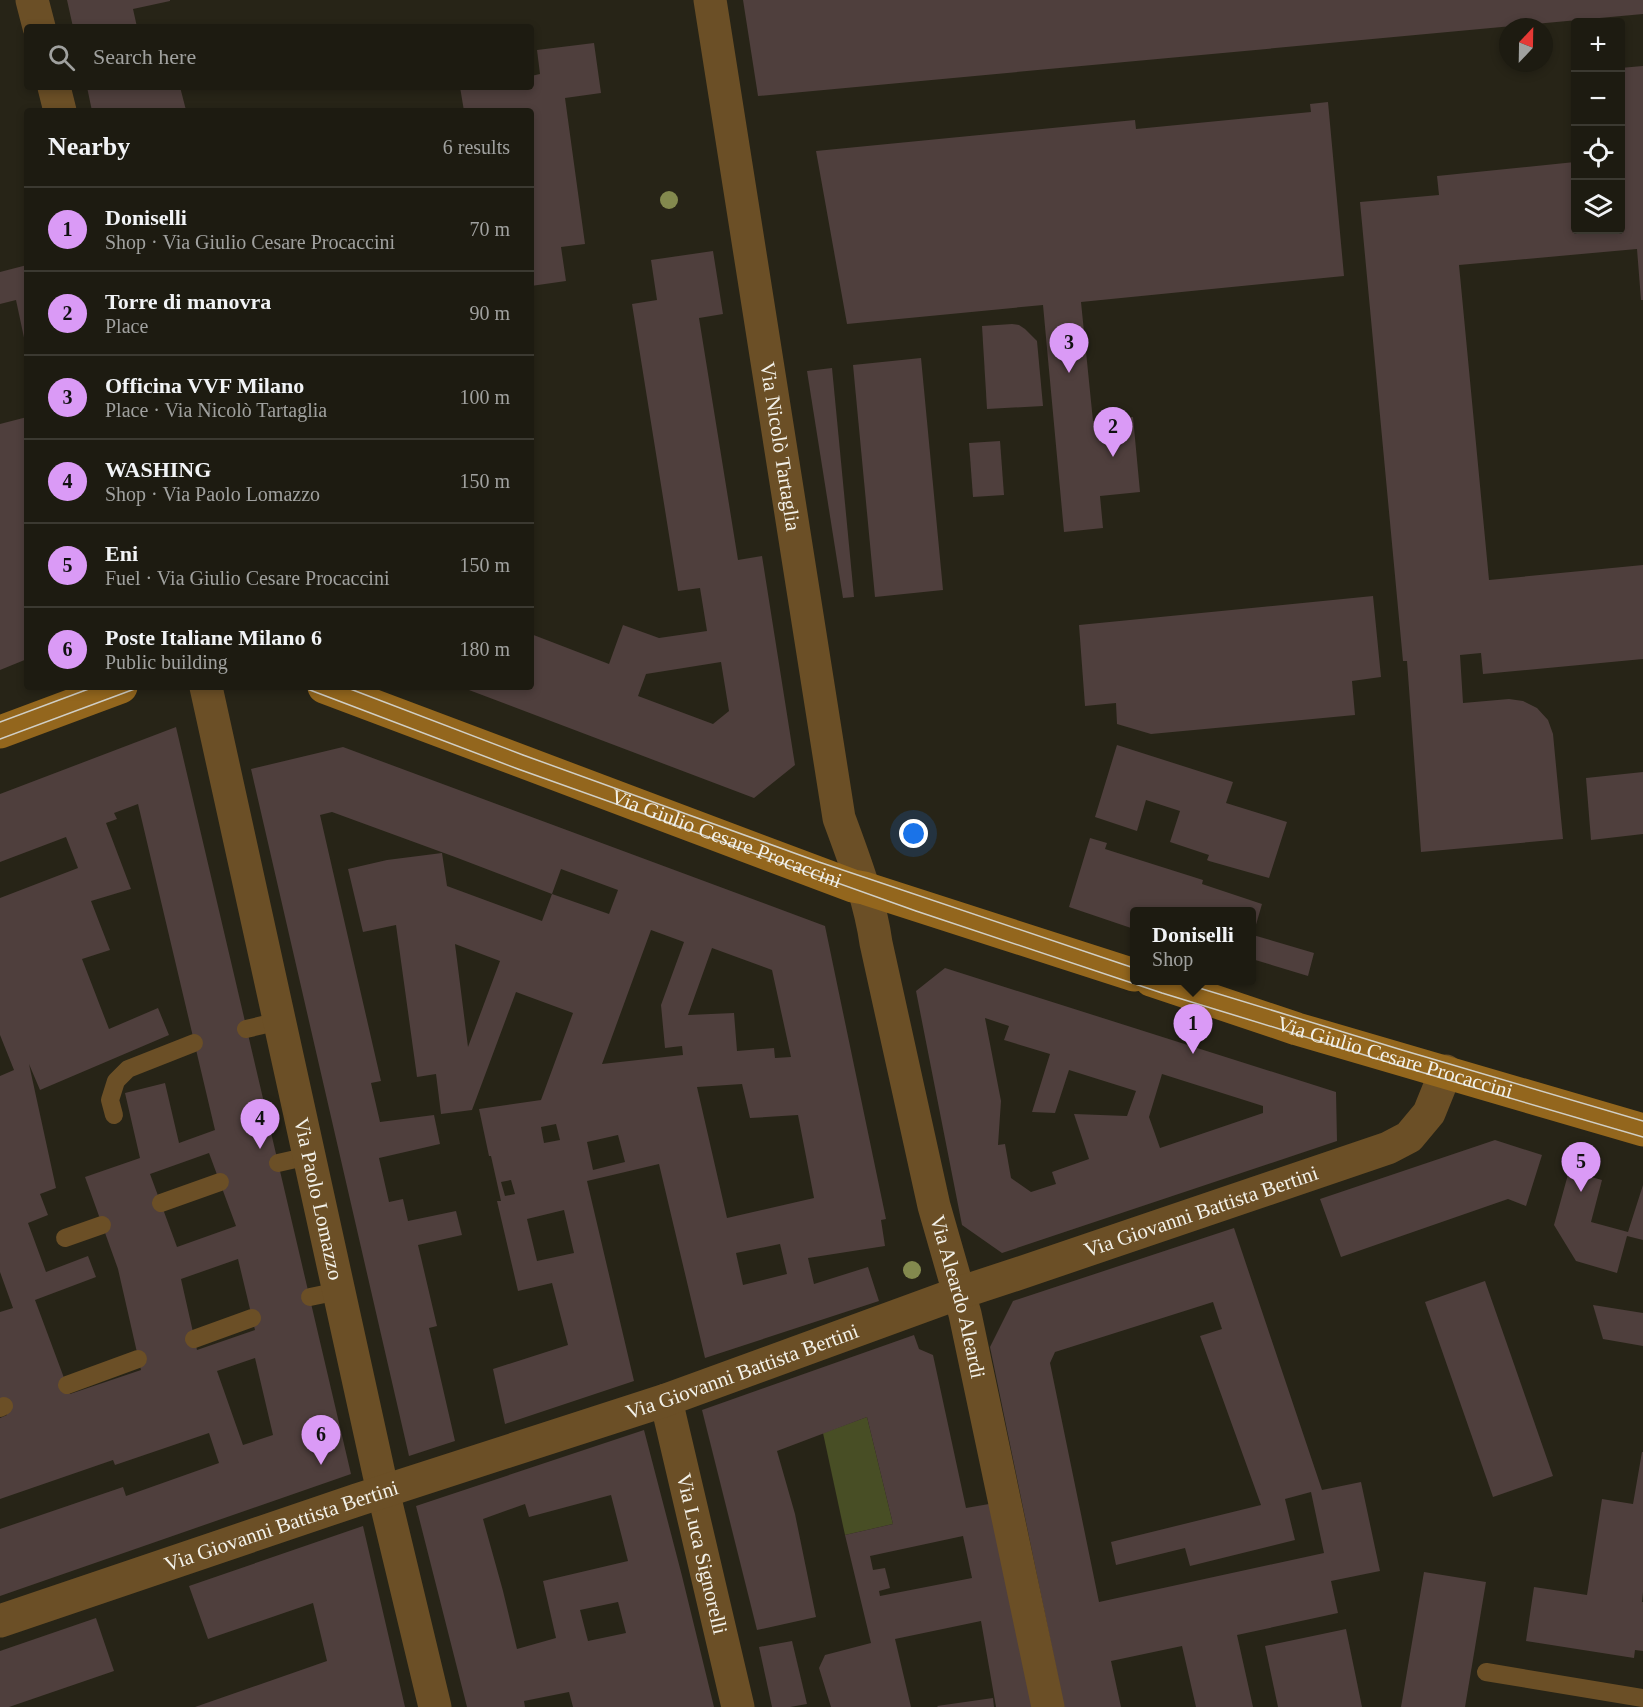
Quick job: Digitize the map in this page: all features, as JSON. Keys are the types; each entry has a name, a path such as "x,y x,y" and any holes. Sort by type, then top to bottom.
{"street":[{"path":"32,0 38,24"},
{"name":"Via Nicolò Tartaglia","path":"710,0 839,818 864,888"},
{"path":"55,90 59,108"},
{"path":"0,732 113,690"},
{"name":"Via Paolo Lomazzo","path":"207,690 309,1156 324,1294 383,1491 428,1706"},
{"name":"Via Giulio Cesare Procaccini","path":"332,690 843,882 1130,974"},
{"name":"Via Aleardo Aleardi","path":"864,888 874,924 876,943 934,1206 965,1314 1048,1707"},
{"name":"Via Giulio Cesare Procaccini","path":"1162,985 1297,1029 1643,1130"},
{"name":"Via Giovanni Battista Bertini","path":"0,1621 383,1491 666,1400 959,1293 1388,1148 1409,1137 1429,1113 1446,1071"},
{"name":"Via Luca Signorelli","path":"666,1400 738,1707"}],"lane":[{"path":"246,1029 280,1021"},
{"path":"114,1115 110,1100 116,1081 128,1069 194,1043"},
{"path":"278,1163 309,1156"},
{"path":"161,1203 220,1182"},
{"path":"65,1238 102,1225"},
{"path":"194,1339 252,1318"},
{"path":"67,1385 138,1359"},
{"path":"1486,1671 1643,1698"}],"green space":[{"path":"867,1417 893,1524 845,1535 823,1433"}],"building":[{"path":"67,0 170,0 133,9 136,24 72,24"},
{"path":"743,0 1643,0 1643,14 1571,18 1571,21 1553,22 1553,18 1499,18 1499,27 758,96"},
{"path":"594,43 601,93 565,98 585,244 561,247 566,281 534,286 534,108 464,108 460,90 534,90 534,75 540,74 537,50"},
{"path":"1643,66 1643,300 1641,300 1637,249 1459,265 1489,580 1643,565 1643,659 1483,674 1481,653 1460,655 1463,703 1509,699 1523,701 1537,708 1548,720 1553,734 1563,839 1421,852 1407,661 1403,661 1360,202 1439,195 1437,176 1571,162 1571,234 1625,234 1625,68"},
{"path":"88,90 181,90 185,108 91,108"},
{"path":"1328,102 1344,276 1081,302 1093,421 1133,417 1140,492 1100,496 1103,528 1064,532 1043,305 847,324 816,151 1135,120 1136,129 1311,112 1310,104"},
{"path":"713,251 723,314 699,318 738,560 762,556 795,765 754,798 469,690 534,690 534,635 609,664 623,625 659,638 707,631 700,588 678,591 632,304 657,300 651,260","holes":["721,662 729,711 713,724 638,696 646,674"]},
{"path":"24,266 24,338 16,300 0,304 0,272"},
{"path":"1012,324 1025,329 1037,341 1043,406 987,409 982,326"},
{"path":"921,358 943,590 875,597 853,365"},
{"path":"832,368 854,597 843,598 807,371"},
{"path":"24,418 24,660 0,670 0,424"},
{"path":"1000,441 1004,495 973,497 969,443"},
{"path":"1373,596 1381,677 1352,681 1355,715 1151,734 1117,724 1116,703 1085,706 1079,625"},
{"path":"176,727 351,1474 0,1596 0,1529 123,1487 126,1496 219,1463 209,1433 115,1465 113,1460 0,1499 0,1418 7,1415 0,1401 0,1312 13,1308 0,1272 0,1076 14,1070 0,1035 0,898 78,868 66,837 0,862 0,794","holes":["138,804 215,1130 179,1143 165,1083 125,1093 140,1158 85,1177 118,1269 141,1370 70,1394 35,1300 96,1277 88,1256 46,1272 28,1223 48,1215 40,1194 56,1188 29,1064 40,1090 169,1035 158,1008 109,1029 82,959 110,950 91,901 131,889 106,823 117,819 114,813","209,1153 236,1226 177,1247 150,1174","238,1259 255,1330 197,1350 181,1279","255,1358 273,1435 243,1445 217,1371"]},
{"path":"1117,745 1233,782 1226,803 1287,822 1269,878 1209,861 1207,860 1209,855 1170,842 1180,811 1146,800 1137,831 1095,817"},
{"path":"343,747 825,926 886,1219 881,1220 885,1246 808,1258 814,1284 868,1267 879,1301 705,1358 659,1164 587,1181 634,1381 505,1424 493,1369 568,1345 552,1283 518,1291 497,1201 501,1201 479,1109 541,1100 573,1013 516,992 472,1110 441,1114 436,1074 417,1077 396,925 363,932 348,869 387,860 442,853 447,886 542,921 552,894 455,857 332,812 320,815 381,1081 371,1083 380,1122 434,1115 440,1144 379,1158 389,1202 403,1199 408,1221 456,1211 462,1235 418,1245 437,1326 429,1328 455,1441 409,1456 251,769","holes":["561,869 618,890 609,914 552,894","651,930 684,942 661,1005 665,1048 682,1046 683,1055 602,1064","455,944 500,961 468,1047","712,948 772,970 791,1057 775,1058 774,1048 737,1051 734,1013 688,1015","742,1084 750,1118 798,1115 814,1198 727,1218 697,1087","556,1124 560,1140 544,1143 541,1127","618,1135 625,1162 593,1170 587,1142","511,1180 515,1194 505,1196 501,1182","564,1210 574,1253 537,1261 527,1219","780,1244 787,1274 743,1285 736,1253"]},
{"path":"1643,772 1643,834 1591,840 1586,778"},
{"path":"1090,838 1107,843 1105,849 1203,880 1202,884 1262,904 1256,925 1256,907 1130,907 1130,928 1069,907"},
{"path":"1256,936 1314,953 1308,976 1256,960"},
{"path":"945,968 1336,1092 1337,1141 1002,1253 962,1225 916,991","holes":["985,1018 1009,1026 1004,1040 1050,1054 1032,1112 1055,1113 1069,1070 1136,1091 1127,1116 1074,1114 1089,1159 1052,1172 1056,1184 1031,1192 1011,1178 1005,1144 998,1145 1001,1101","1162,1074 1263,1106 1263,1113 1160,1148 1149,1117"]},
{"path":"1495,1140 1542,1155 1526,1206 1508,1199 1341,1257 1320,1199"},
{"path":"1569,1171 1602,1180 1591,1222 1628,1232 1643,1185 1643,1240 1627,1236 1617,1273 1576,1261 1554,1225"},
{"path":"1234,1228 1322,1490 1361,1482 1380,1571 1331,1581 1338,1613 1237,1635 1253,1707 1196,1707 1182,1646 1111,1661 1121,1707 1064,1707 990,1347 1013,1301","holes":["1213,1302 1222,1329 1200,1336 1261,1505 1111,1542 1116,1565 1185,1548 1190,1566 1295,1540 1285,1499 1311,1492 1324,1553 1099,1602 1050,1363 1055,1352"]},
{"path":"1485,1281 1553,1476 1493,1497 1425,1302"},
{"path":"1593,1305 1643,1313 1643,1346 1603,1339"},
{"path":"914,1335 919,1349 933,1355 966,1508 989,1504 1033,1707 996,1707 981,1621 895,1639 911,1707 831,1707 819,1668 825,1655 871,1643 845,1535 893,1524 867,1417 777,1451 795,1514 816,1617 757,1630 702,1410","holes":["963,1536 972,1578 880,1596 879,1591 890,1588 885,1568 873,1570 870,1556"]},
{"path":"644,1430 714,1707 573,1707 569,1692 524,1701 525,1707 467,1707 416,1506","holes":["611,1495 628,1561 543,1581 556,1638 517,1649 483,1519 525,1504 529,1517","618,1602 626,1633 588,1641 580,1610"]},
{"path":"1642,1452 1643,1651 1635,1650 1634,1658 1526,1641 1534,1587 1587,1595 1602,1499 1633,1504"},
{"path":"363,1526 405,1707 195,1707 327,1661 313,1603 208,1639 189,1586"},
{"path":"1424,1572 1486,1582 1465,1707 1401,1707"},
{"path":"96,1618 114,1671 9,1707 0,1707 0,1651"},
{"path":"1346,1629 1362,1707 1278,1707 1265,1646"},
{"path":"792,1641 807,1704 772,1707 759,1647"},
{"path":"993,1698 994,1707 937,1706"}],"tram line":[{"path":"0,722 86,690"},
{"path":"0,739 132,690"},
{"path":"310,690 518,769 916,911 1130,982"},
{"path":"353,690 523,755 819,862 1130,967"},
{"path":"1138,985 1397,1065 1643,1137"},
{"path":"1189,985 1643,1121"}],"place":[{"name":"Officina VVF Milano","path":"1069,373"},
{"name":"Torre di manovra","path":"1113,457"},
{"name":"Doniselli","path":"1193,1054"},
{"name":"WASHING","path":"260,1149"},
{"name":"Eni","path":"1581,1192"},
{"name":"Poste Italiane Milano 6","path":"321,1465"}]}
